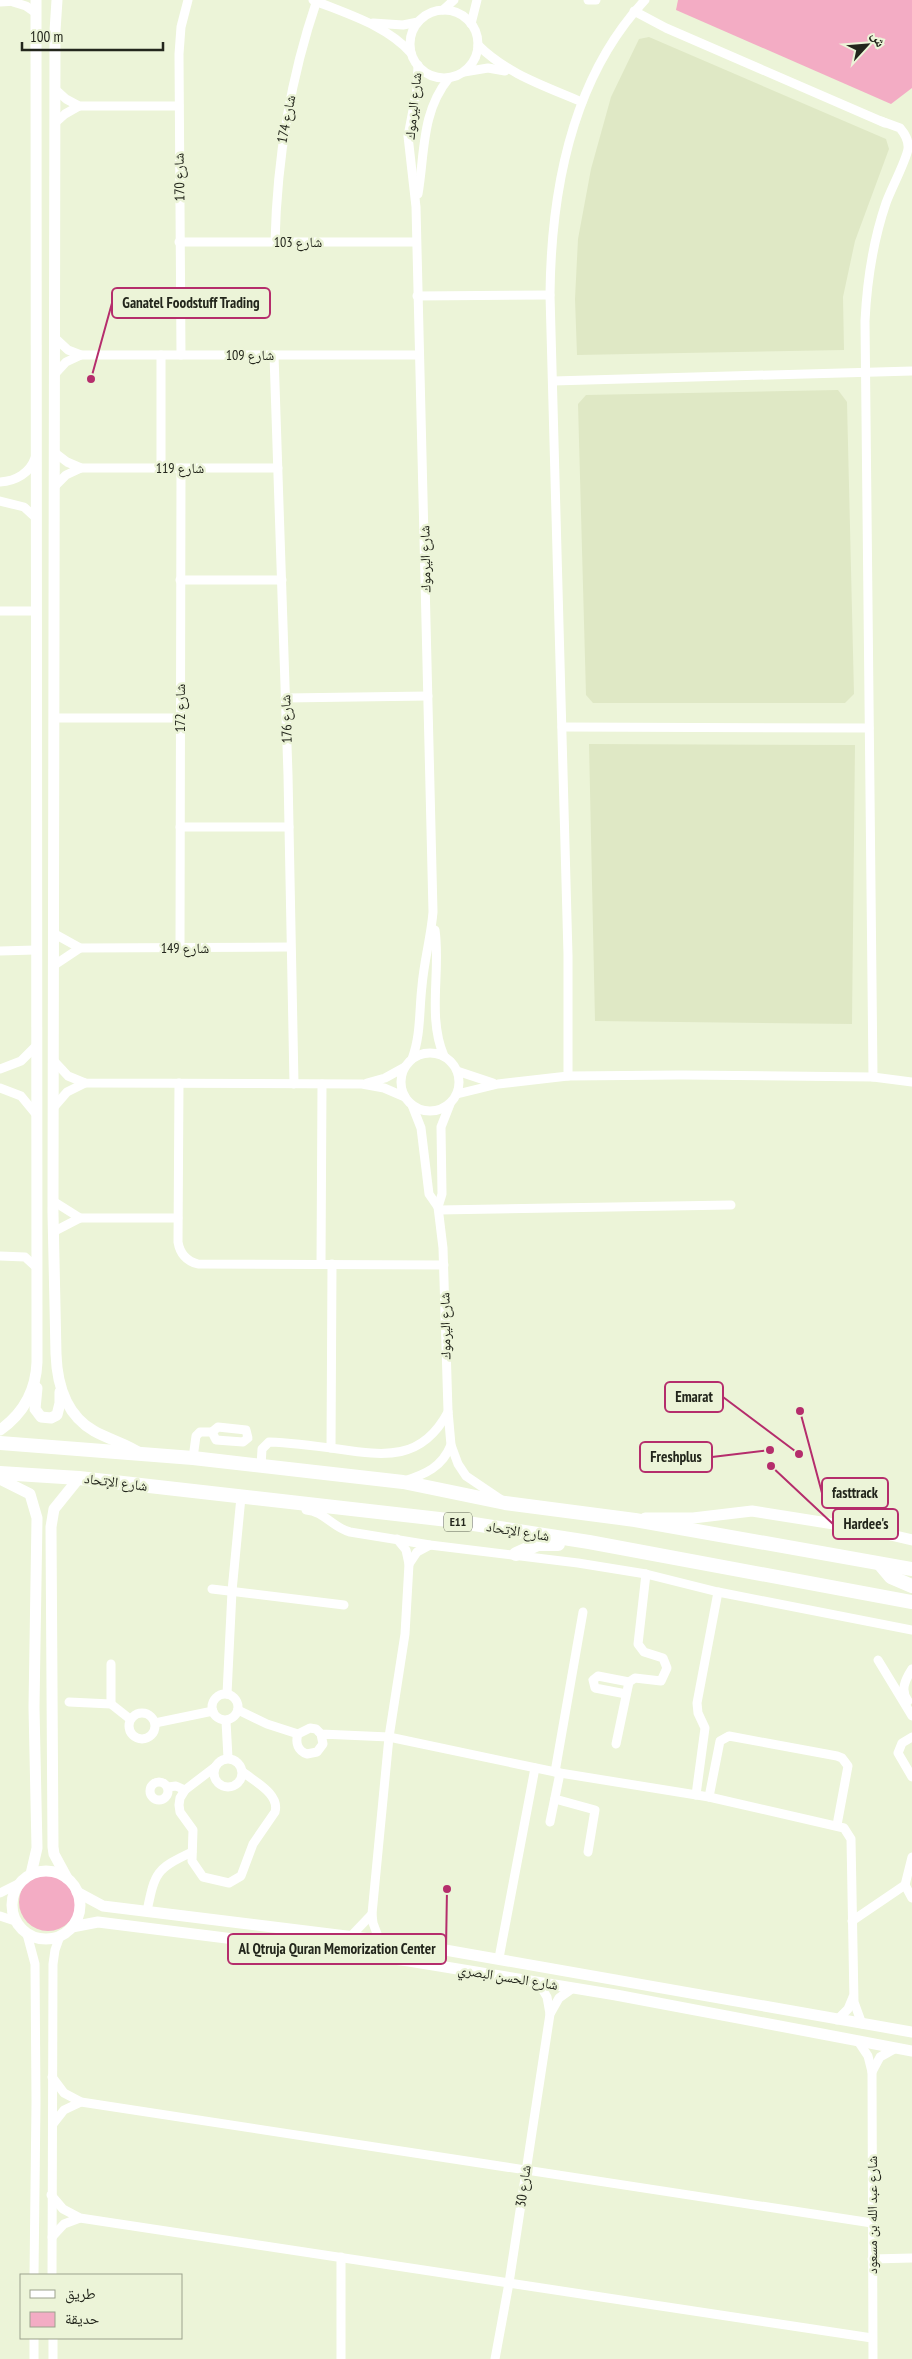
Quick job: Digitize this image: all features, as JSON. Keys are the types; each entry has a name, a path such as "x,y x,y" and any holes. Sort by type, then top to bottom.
{"highway":[{"name":"شارع الإتحاد","path":"0,1443 144,1456 193,1458 403,1482 505,1503 635,1520 912,1569"},
{"name":"شارع الإتحاد","path":"0,1473 80,1478 431,1518 589,1542 912,1602"},
{"path":"516,1554 546,1542 578,1546 589,1542"},
{"path":"880,1564 891,1577 912,1586"}],"main road":[{"path":"36,0 35,1409 41,1418 51,1418 57,1415 60,1403 56,1354 53,1232 54,124 57,0"},
{"path":"36,360 38,357 47,355 54,361"},
{"path":"36,641 42,648 51,646 54,642"},
{"path":"36,932 44,930 53,933"},
{"path":"0,1430 20,1413 30,1398 36,1379"},
{"path":"60,1388 69,1407 80,1420 93,1430 131,1446 144,1456"},
{"path":"67,1878 50,1871 31,1874 20,1883 12,1901 15,1921 27,1934 43,1939 60,1936 72,1927 80,1910 77,1892 67,1878 52,1847 51,1527 54,1509 80,1478"},
{"path":"0,1479 30,1494 37,1518 34,1724 37,1848 31,1874"},
{"path":"635,1520 658,1517 693,1518 752,1511 865,1529 912,1540"},
{"path":"899,1537 912,1532"},
{"name":"شارع الحسن البصري","path":"77,1892 103,1906 379,1939 499,1958 700,1996 912,2032"},
{"name":"شارع الحسن البصري","path":"72,1927 98,1922 409,1961 616,1995 912,2051"},
{"path":"616,1995 619,1990 643,1994 647,1992 648,1986"},
{"path":"662,2004 666,1997 694,2002 700,1996"}],"street":[{"name":"شارع 170","path":"180,355 178,54 181,28 188,0"},
{"path":"316,0 392,36 412,54 418,65 428,74 449,78 464,72 488,68 512,72 582,102"},
{"name":"شارع 174","path":"275,242 281,144 296,72 316,0"},
{"path":"368,23 402,25 418,22 426,16 443,10 454,0"},
{"path":"464,72 474,60 478,45 472,24 477,0"},
{"path":"588,0 596,0"},
{"path":"568,1076 562,727 550,295 552,237 563,165 582,102 599,64 634,11 644,0"},
{"path":"0,2 17,1 36,13"},
{"path":"443,10 459,14 472,24"},
{"path":"634,11 666,28 881,121 895,124 904,132 908,143 882,215 866,295 864,373 869,728 878,1077"},
{"path":"412,54 411,37 418,22"},
{"path":"478,45 512,72"},
{"name":"شارع اليرموك","path":"418,65 418,89 408,136 416,207 433,912 438,961 436,1030 444,1056"},
{"name":"شارع اليرموك","path":"416,207 424,139 430,112 434,99 449,78"},
{"path":"55,89 66,99 79,106 179,106"},
{"path":"54,124 65,114 79,106"},
{"name":"شارع 103","path":"180,242 416,242"},
{"path":"417,296 550,295"},
{"path":"54,337 68,350 81,355"},
{"path":"54,375 66,362 81,355"},
{"name":"شارع 109","path":"81,355 419,355"},
{"path":"161,355 161,468"},
{"name":"شارع 176","path":"274,355 289,827 294,1084"},
{"path":"553,381 912,371"},
{"name":"شارع 119","path":"54,452 67,462 81,468 278,468"},
{"path":"0,482 20,476 33,465 36,458"},
{"path":"54,487 66,475 81,468"},
{"name":"شارع 172","path":"180,948 181,468"},
{"path":"0,501 24,507 36,518"},
{"path":"180,580 282,580"},
{"path":"0,611 36,611"},
{"path":"285,698 428,696"},
{"path":"54,718 180,718"},
{"path":"562,727 869,728"},
{"path":"180,827 289,827"},
{"name":"شارع اليرموك","path":"409,1063 418,1040 422,982 430,942 433,912"},
{"name":"شارع 149","path":"53,933 80,948 290,947"},
{"path":"54,966 80,948"},
{"path":"0,951 35,950"},
{"path":"0,1069 21,1061 35,1046"},
{"path":"54,1062 68,1076 85,1083 362,1084 384,1088 426,1111 443,1108 450,1104 459,1087 457,1072 452,1063 444,1056 427,1053 385,1078 362,1084"},
{"path":"408,1101 401,1082 409,1063"},
{"path":"457,1072 484,1082 498,1084"},
{"path":"456,1094 498,1084 568,1076 878,1077 912,1074"},
{"path":"878,1077 912,1082"},
{"path":"54,1107 67,1092 85,1083"},
{"path":"179,1083 179,1248 182,1254 192,1262 444,1265"},
{"path":"321,1264 322,1084"},
{"path":"0,1088 22,1096 35,1113"},
{"name":"شارع اليرموك","path":"408,1101 421,1128 429,1194 438,1208"},
{"name":"شارع اليرموك","path":"450,1104 441,1126 442,1194 438,1208 444,1265 448,1411 451,1445 458,1464 466,1476 505,1503"},
{"path":"53,1201 80,1218"},
{"path":"438,1208 731,1205"},
{"path":"53,1232 80,1218 178,1218"},
{"path":"0,1256 21,1256 29,1253 36,1246"},
{"path":"21,1256 29,1260 36,1267"},
{"path":"331,1448 332,1264"},
{"path":"193,1458 196,1436 200,1432 212,1432 218,1427 243,1430 248,1432 249,1437 265,1444 274,1442 384,1455 404,1451 430,1436 448,1411"},
{"path":"212,1432 213,1438 219,1440 243,1442 249,1437"},
{"path":"261,1466 262,1449 265,1444"},
{"path":"403,1482 426,1473 440,1464 451,1445"},
{"path":"227,1694 232,1592 241,1497"},
{"path":"272,1500 284,1506 319,1513 342,1530 430,1545 516,1554 646,1574 718,1592 912,1630"},
{"path":"379,1939 372,1914 389,1737 405,1634 409,1564 406,1550 397,1539"},
{"path":"409,1564 418,1552 430,1545"},
{"path":"626,1694 595,1688 593,1680 598,1676 628,1682 635,1678 661,1681 667,1668 664,1658 644,1652 638,1644 646,1574"},
{"path":"212,1589 344,1605"},
{"path":"696,1795 705,1728 698,1713 697,1703 718,1592"},
{"path":"550,1822 555,1800 583,1612"},
{"path":"878,1660 912,1708"},
{"path":"111,1704 112,1664"},
{"path":"900,1692 912,1669"},
{"path":"616,1744 628,1682"},
{"path":"900,1692 912,1716"},
{"path":"227,1694 236,1700 238,1710 232,1719 226,1721 216,1717 212,1711 215,1699 227,1694"},
{"path":"69,1702 111,1704 130,1719"},
{"path":"238,1710 268,1724 298,1734 310,1728 316,1729 321,1734 322,1748 310,1754 299,1748 298,1734"},
{"path":"155,1724 212,1711"},
{"path":"144,1713 152,1718 155,1724 154,1730 150,1736 138,1739 129,1729 130,1719 134,1715 144,1713"},
{"path":"226,1721 228,1758"},
{"path":"321,1734 389,1737 535,1768 709,1797 844,1828 851,1839 854,1994 856,2010 862,2024"},
{"path":"709,1797 720,1741 729,1736 837,1756 846,1761 848,1766 837,1826"},
{"path":"912,1737 902,1743 898,1753 912,1777"},
{"path":"228,1758 240,1764 243,1772 274,1797 277,1807 253,1844 241,1876 229,1882 203,1877 192,1861 193,1830 180,1812 178,1805 185,1790 215,1767 220,1760 228,1758"},
{"path":"215,1767 217,1782 226,1787 236,1785 243,1772"},
{"path":"499,1958 535,1768"},
{"path":"168,1788 176,1786 185,1790"},
{"path":"555,1800 595,1810 588,1852"},
{"path":"147,1911 158,1873 166,1864 192,1852"},
{"path":"912,1858 908,1882 912,1898"},
{"path":"852,1921 908,1882"},
{"path":"0,1893 20,1883"},
{"path":"351,1936 372,1914"},
{"path":"0,1916 15,1921"},
{"path":"27,1934 35,1964 34,2274"},
{"path":"52,2274 53,1964 60,1936"},
{"name":"شارع 30","path":"495,2359 509,2283 550,2014 547,1997 538,1982"},
{"name":"شارع 30","path":"550,2014 559,1998 572,1988"},
{"path":"837,2020 848,2009 854,1994"},
{"name":"شارع عبد الله بن مسعود","path":"858,2041 868,2056 872,2072 873,2359"},
{"path":"872,2072 880,2056 896,2048"},
{"path":"52,2077 64,2093 81,2102 872,2223"},
{"path":"52,2124 64,2110 81,2102"},
{"path":"51,2194 63,2209 80,2218 872,2338"},
{"path":"52,2237 64,2224 80,2218"},
{"path":"341,2257 341,2359"},
{"path":"872,2259 912,2258"},
{"path":"34,2339 34,2359"},
{"path":"53,2339 53,2359"}],"shaded area":[{"path":"649,37 886,139 889,149 855,241 843,297 844,350 577,355 575,299 578,239 591,169 611,97 639,39"},
{"path":"838,390 847,402 854,694 845,703 593,703 586,695 578,404 586,395"},
{"path":"589,744 855,745 852,1024 595,1021"}],"green space":[{"path":"678,0 912,0 912,88 891,104 676,10"},
{"path":"48,1873 64,1878 72,1886 77,1902 72,1918 64,1926 48,1931 32,1926 24,1918 19,1902 24,1886 32,1878"}],"place":[{"name":"Ganatel Foodstuff Trading","path":"91,379"},
{"name":"fasttrack","path":"800,1411"},
{"name":"Freshplus","path":"770,1450"},
{"name":"Emarat","path":"799,1454"},
{"name":"Hardee's","path":"771,1466"},
{"name":"Al Qtruja Quran Memorization Center","path":"447,1889"}]}
